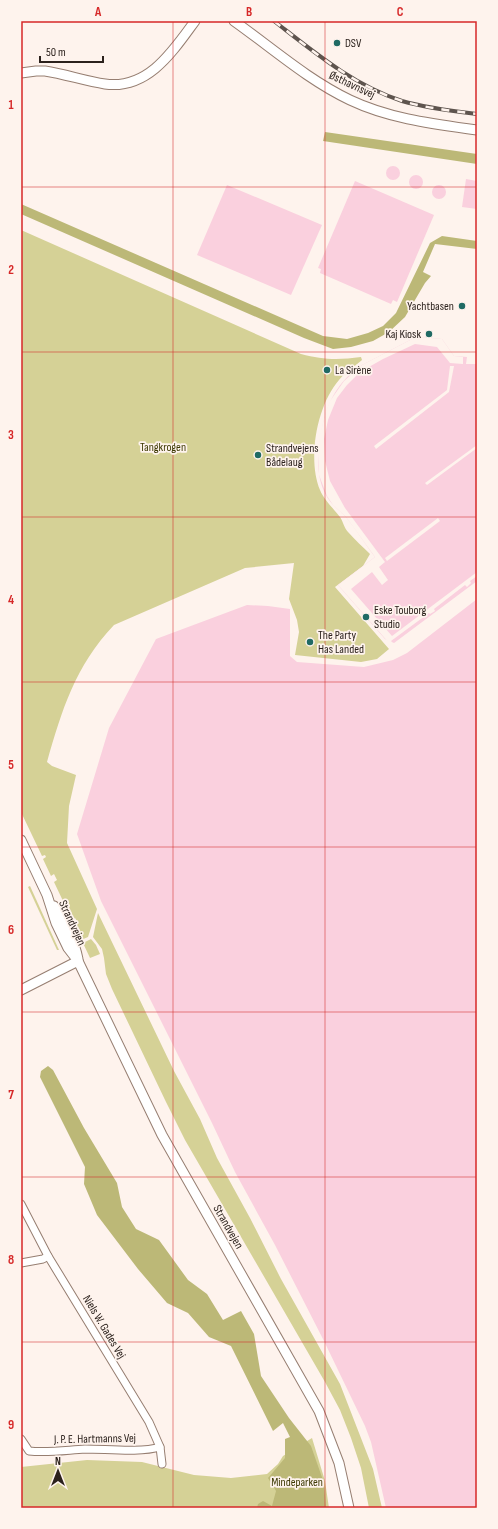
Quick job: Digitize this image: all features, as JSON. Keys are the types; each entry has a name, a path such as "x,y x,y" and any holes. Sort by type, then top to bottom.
{"street":[{"path":"21,73 45,71 107,84 126,84 140,79 153,71 172,52 195,21"},
{"name":"Østhavnsvej","path":"234,21 314,80 350,100 395,116 477,130"},
{"name":"Strandvejen","path":"21,840 47,895 56,923 68,948 78,961 162,1135 318,1411 339,1463 349,1508"},
{"path":"21,990 78,961"},
{"name":"Niels W. Gades Vej","path":"21,1204 48,1256 149,1422 160,1447 162,1464"},
{"path":"21,1263 43,1259 48,1256"},
{"name":"J. P. E. Hartmanns Vej","path":"21,1439 30,1451 107,1449 143,1450 160,1447"}],"green space":[{"path":"325,132 477,154 477,164 323,141"},
{"path":"21,204 323,336 347,339 368,333 383,326 396,313 430,243 442,236 477,241 477,249 435,244 423,272 431,276 425,283 405,317 389,332 373,341 351,347 333,349 304,338 21,214"},
{"name":"Tangkrogen","path":"21,230 301,354 331,359 361,357 362,360 339,380 325,403 316,433 314,463 316,477 324,497 340,517 353,538 370,554 363,566 335,587 389,649 377,659 361,662 295,655 299,632 297,620 289,599 294,563 245,568 114,625 89,656 72,689 58,724 47,762 52,766 76,775 69,806 67,843 97,909 88,937 81,940 73,923 77,921 75,918 72,920 54,882 57,880 54,874 51,876 43,859 46,857 45,855 42,856 21,812"},
{"path":"30,886 59,950 57,950 28,887"},
{"path":"98,913 174,1071 200,1119 217,1158 281,1279 340,1384 373,1469 382,1508 369,1508 361,1468 340,1410 185,1140 112,989 106,974 102,949 93,937"},
{"path":"91,939 96,945 100,954 90,958 83,943"},
{"path":"48,1066 53,1070 84,1128 117,1183 122,1207 136,1229 159,1240 188,1280 207,1294 223,1320 241,1311 254,1334 261,1376 289,1418 311,1446 324,1483 326,1508 257,1508 258,1504 263,1501 272,1506 276,1491 268,1478 285,1458 285,1439 290,1437 283,1423 273,1431 231,1346 209,1337 188,1313 167,1303 138,1269 97,1215 84,1184 85,1167 40,1077 41,1071"},
{"name":"Mindeparken","path":"312,1438 325,1481 329,1508 21,1508 21,1467 87,1460 142,1462 194,1475 231,1478 267,1474 278,1464 283,1456"}],"shaded area":[{"path":"390,166 396,166 400,170 400,176 396,180 390,180 386,176 386,170"},
{"path":"413,175 419,175 423,179 423,185 419,189 413,189 409,185 409,179"},
{"path":"466,179 477,181 477,209 462,207"},
{"path":"355,181 434,215 397,302 393,300 391,304 320,273 321,269 318,268"},
{"path":"227,185 322,225 291,295 197,255"},
{"path":"439,185 444,187 446,192 444,197 439,199 434,197 432,192 434,187"},
{"path":"420,337 442,339 454,356 467,357 466,364 477,364 477,581 394,643 385,639 338,585 375,557 346,517 327,497 320,479 318,453 323,422 336,391 343,382 351,373 362,365 414,338"},
{"path":"477,599 477,1508 386,1508 371,1442 365,1426 275,1245 235,1172 101,901 77,834 109,728 156,639 247,605 268,606 290,609 290,656 297,662 364,667 393,660 407,653"}],"pier":[{"path":"420,337 442,339 454,356 463,357 463,364 450,363 437,347 415,344 383,359 360,372 337,398 328,420 324,439 325,461 330,481 345,508 385,562 379,567 388,580 382,585 372,572 351,589 392,636 477,572 477,576 470,581 471,583 467,587 465,585 434,609 435,611 430,614 429,613 391,641 394,645 389,643 338,585 375,557 346,517 333,505 327,496 319,475 318,453 320,434 326,411 330,401 344,381 362,365 414,338"},
{"path":"450,366 454,366 449,392 376,449 374,446 447,390"},
{"path":"477,445 477,448 427,485 425,483"},
{"path":"438,518 440,521 387,561 385,558"}],"railway":[{"path":"274,21 335,67 384,94 420,106 477,114"}],"place":[{"name":"DSV","path":"337,43"},
{"name":"Yachtbasen","path":"462,306"},
{"name":"Kaj Kiosk","path":"429,334"},
{"name":"La Sirène","path":"327,370"},
{"name":"Strandvejens Bådelaug","path":"258,455"},
{"name":"Eske Touborg Studio","path":"366,617"},
{"name":"The Party Has Landed","path":"310,642"}]}
